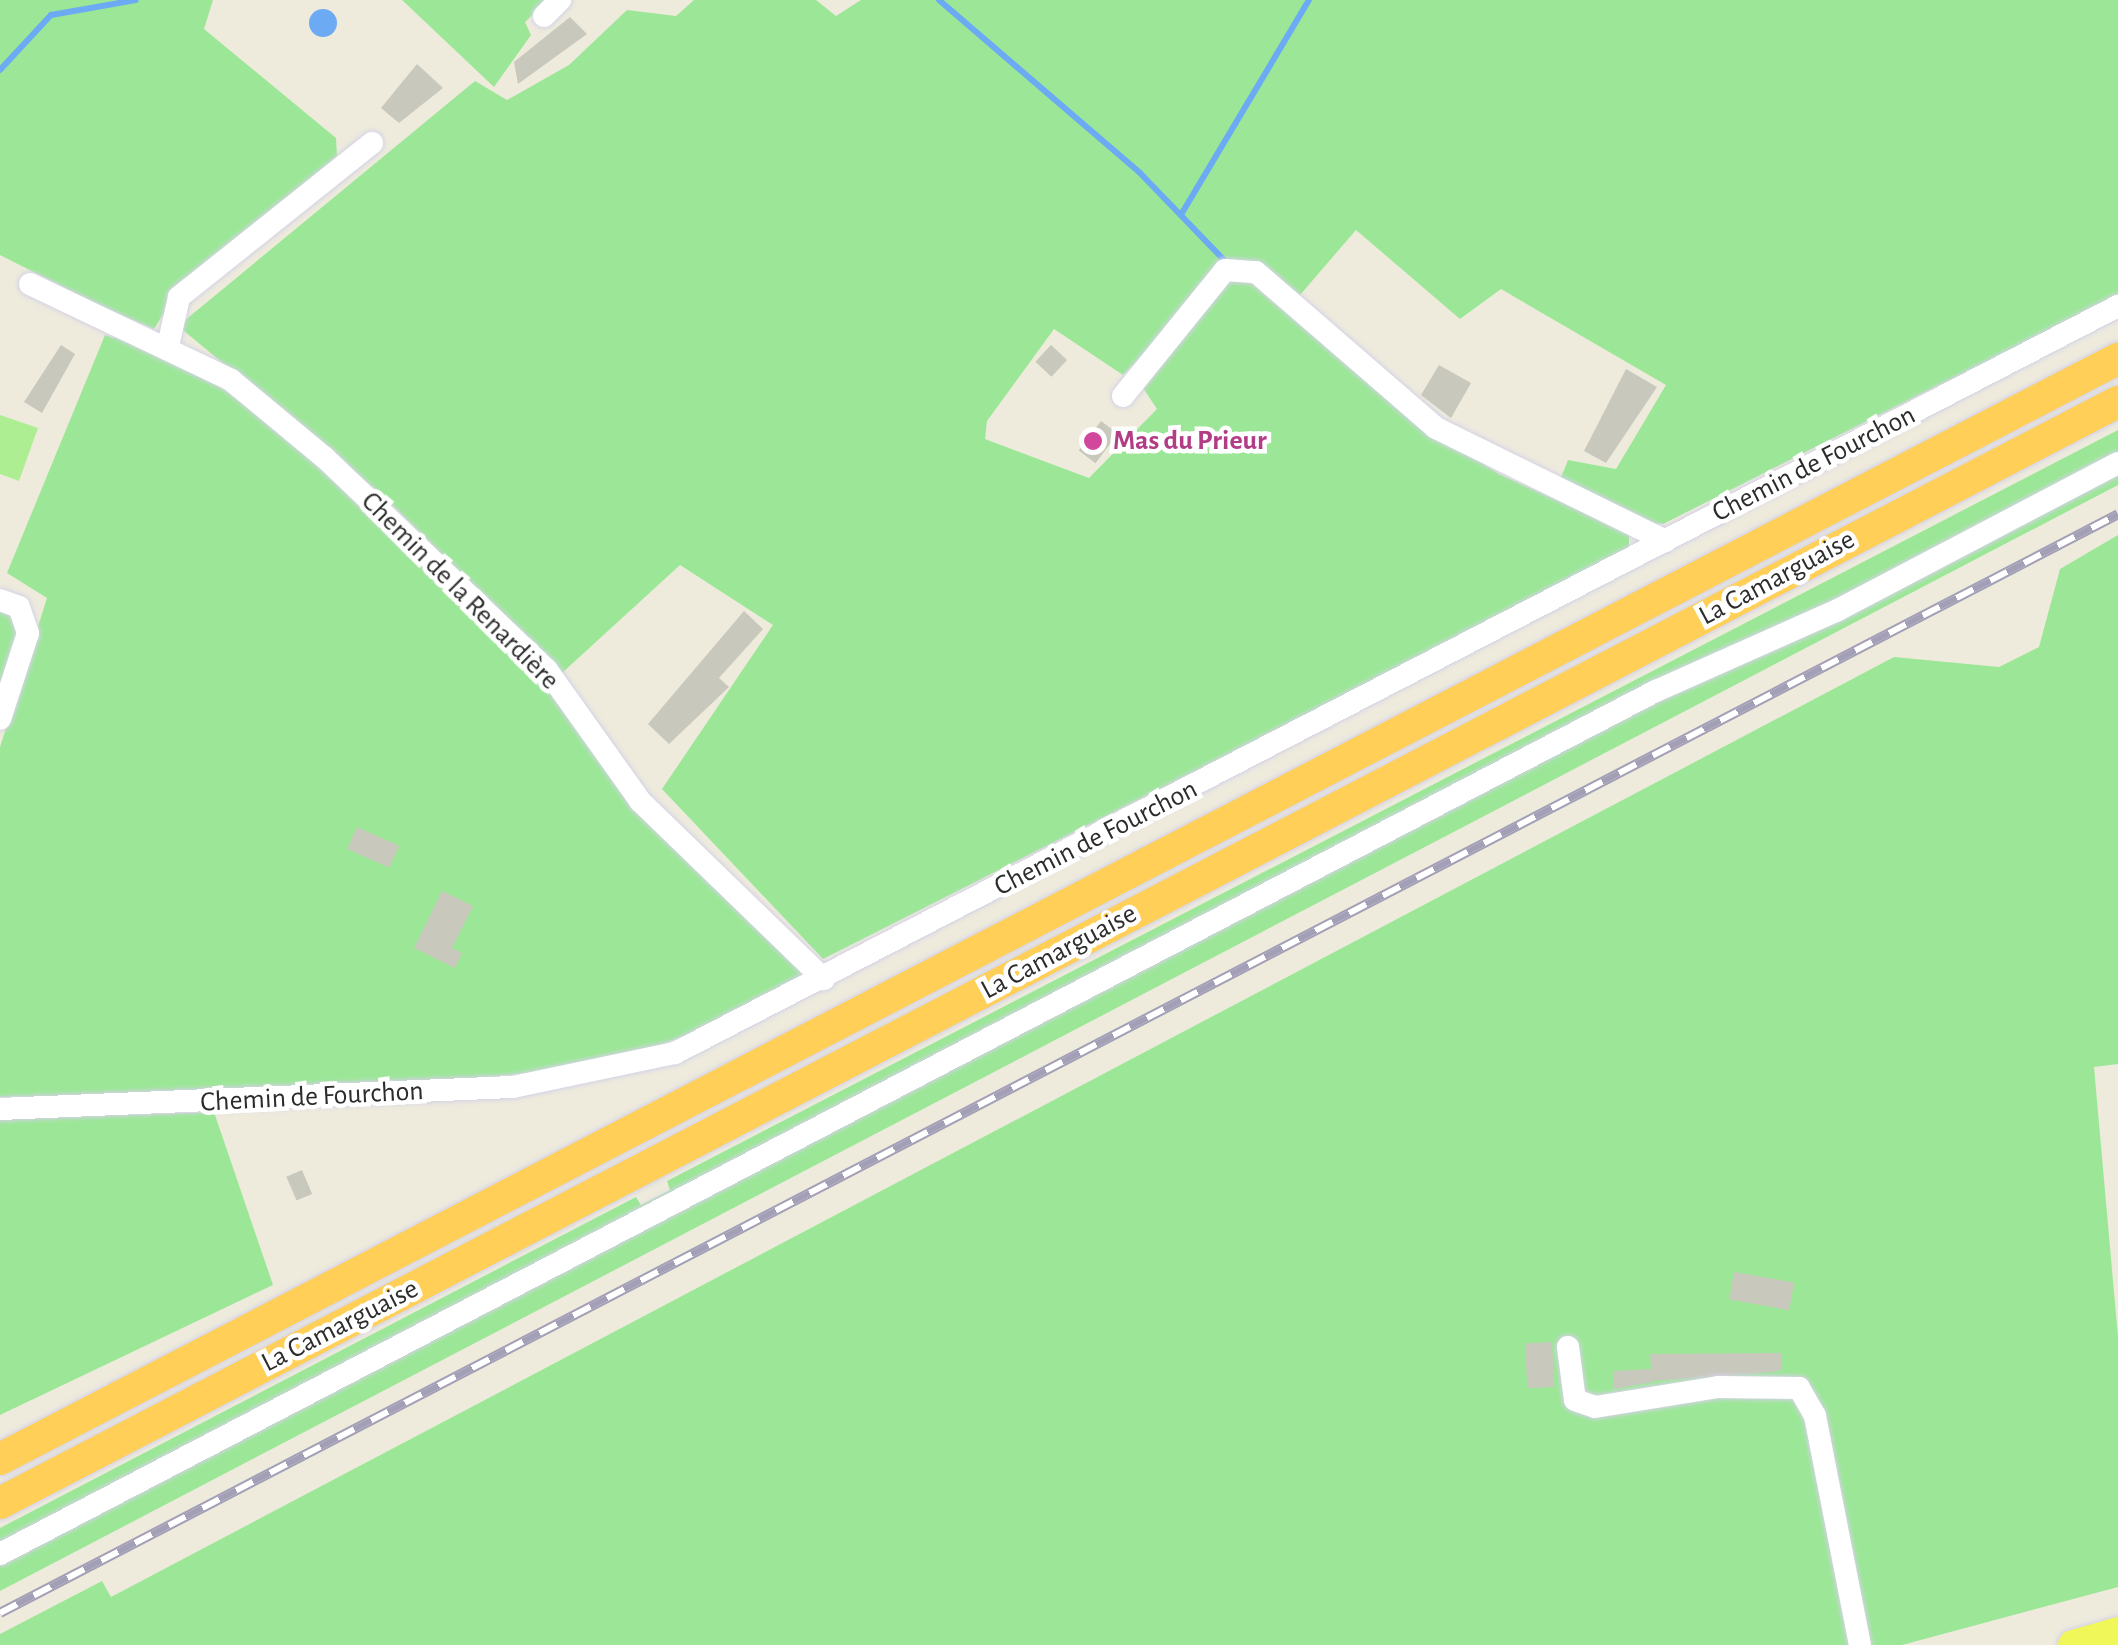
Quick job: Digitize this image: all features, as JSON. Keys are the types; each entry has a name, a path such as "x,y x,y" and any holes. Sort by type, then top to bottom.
{"highway":[{"name":"La Camarguaise","path":"0,1460 2118,360"},
{"name":"La Camarguaise","path":"0,1503 2118,402"},
{"path":"0,1440 314,1296"}],"main road":[{"path":"2073,1645 2118,1632"}],"street":[{"path":"168,346 179,297 372,143"},
{"path":"1123,396 1225,270 1256,272 1436,428 1666,541"},
{"name":"Chemin de la Renardière","path":"30,284 168,346 232,380 416,540 547,670 640,802 824,980"},
{"name":"Chemin de Fourchon","path":"0,1110 368,1096 597,1076 675,1053 824,980 2118,306"},
{"path":"0,1554 1656,691 1836,611 2118,463"},
{"path":"0,600 19,607 28,634 0,719"},
{"path":"1568,1347 1576,1400 1595,1407 1718,1387 1798,1388 1815,1416 1860,1645"}],"green space":[{"path":"0,0 213,0 204,29 336,138 337,156 180,287 154,329 101,306 0,255"},
{"path":"402,0 548,0 525,22 531,35 494,87"},
{"path":"694,0 816,0 836,16 861,0 2118,0 2118,295 1663,524 1629,519 1558,485 1568,460 1616,469 1666,385 1501,289 1460,319 1356,230 1300,295 1261,265 1232,262 1123,375 1054,329 987,421 985,439 1089,478 1157,409 1141,385 1227,282 1246,279 1399,410 1499,474 1629,533 1629,552 823,959 662,789 773,625 680,565 562,673 379,492 178,326 475,81 507,100 569,65 627,10 676,16"},
{"path":"105,335 185,360 328,469 535,673 806,973 711,1026 603,1066 340,1091 0,1097 0,747 47,598 7,573"},
{"path":"0,415 38,428 19,481 0,474"},
{"path":"2118,430 2118,485 0,1591 0,1528 636,1197 641,1205 670,1190 667,1181"},
{"path":"2118,535 2118,1064 2094,1067 2118,1337 2118,1587 1902,1645 0,1645 0,1634 102,1581 111,1597 1894,657 1999,667 2039,647 2060,569"},
{"path":"0,607 22,616 0,692"},
{"path":"214,1112 273,1285 0,1415 0,1119"}],"water":[{"path":"323,9 333,13 337,23 333,33 323,37 313,33 309,23 313,13"}],"building":[{"path":"570,17 587,34 518,84 514,62"},
{"path":"417,64 443,88 399,123 381,108"},
{"path":"61,345 75,354 42,413 24,402"},
{"path":"1051,345 1067,360 1051,377 1035,362"},
{"path":"1439,365 1471,383 1451,418 1421,395"},
{"path":"1626,369 1657,387 1606,463 1584,451"},
{"path":"1101,421 1118,434 1096,463 1079,451"},
{"path":"744,611 763,629 719,678 729,687 669,744 648,724"},
{"path":"357,827 399,846 389,868 347,849"},
{"path":"442,891 473,906 452,948 462,953 455,968 414,948"},
{"path":"302,1170 312,1194 297,1201 286,1177"},
{"path":"1734,1272 1794,1283 1789,1310 1729,1300"},
{"path":"1552,1342 1554,1387 1527,1388 1525,1343"},
{"path":"1781,1353 1782,1370 1652,1381 1650,1354"},
{"path":"1651,1369 1652,1382 1614,1389 1613,1371"}],"waterway":[{"path":"0,70 51,15 136,0"},
{"path":"939,0 1140,173 1223,259"},
{"path":"1182,213 1309,0"}],"railway":[{"path":"0,1613 2118,514"}],"place":[{"name":"Mas du Prieur","path":"1093,441"}]}
